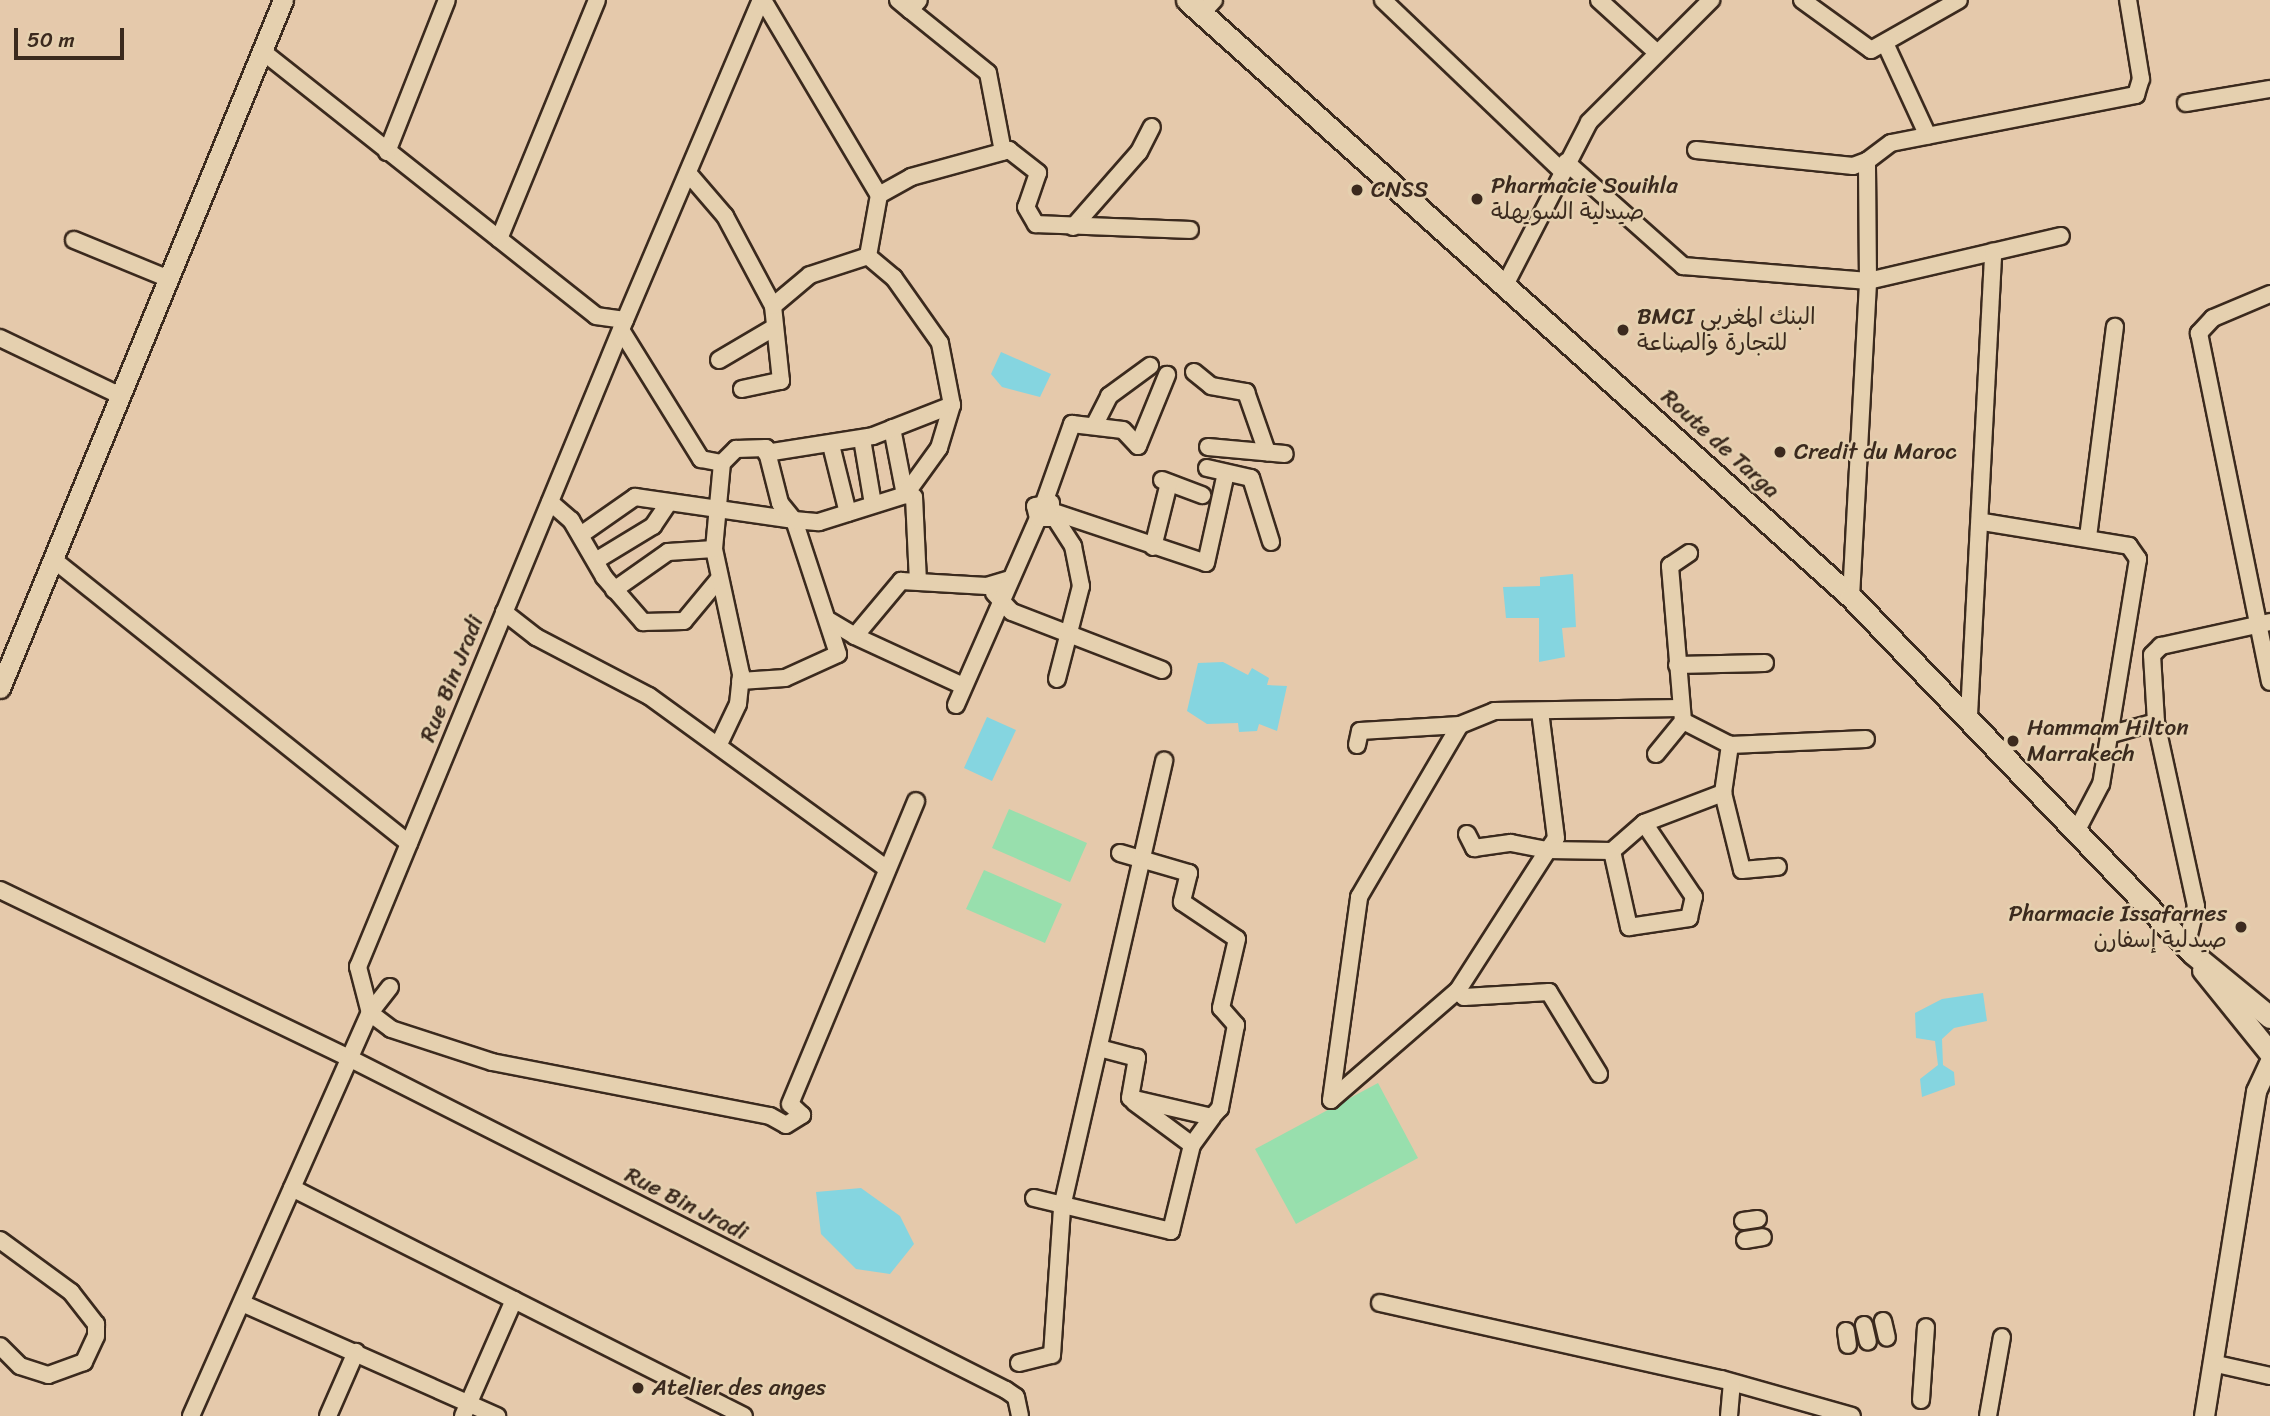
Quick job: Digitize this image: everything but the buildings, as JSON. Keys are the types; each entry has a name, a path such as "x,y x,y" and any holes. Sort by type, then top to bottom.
{"main road":[{"name":"Route de Targa","path":"1201,5 1505,285 1851,597 2078,828 2189,950 2270,1052"},
{"name":"Route de Targa","path":"2189,950 2270,1017"}],"street":[{"path":"0,688 283,0"},
{"path":"387,152 447,0"},
{"path":"499,239 597,0"},
{"path":"762,0 879,195 868,256"},
{"name":"Rue Bin Jradi","path":"370,1013 358,967 623,325 762,0"},
{"path":"1383,0 1564,166 1683,266 1868,281 2061,236"},
{"path":"1599,0 1655,51"},
{"path":"1505,285 1564,166 1601,106 1655,51 1711,0"},
{"path":"1802,0 1861,47 1885,43 1959,0"},
{"path":"1696,150 1853,166 1867,161 1881,147 2136,94 2141,79 2128,0"},
{"path":"909,3 988,73 1003,152"},
{"path":"1885,43 1928,136"},
{"path":"262,51 596,316 623,325 701,459 722,463"},
{"path":"2186,103 2270,89"},
{"path":"1073,227 1152,127"},
{"path":"879,195 911,177 1003,152 1038,173 1026,207 1036,224 1190,230"},
{"path":"1851,597 1868,281 1867,161"},
{"path":"688,173 725,216 773,306 781,380 742,388"},
{"path":"74,240 169,279"},
{"path":"1969,715 1983,522 1993,252"},
{"path":"773,306 810,275 868,256"},
{"path":"868,256 894,278 940,343 952,405 939,449 905,495"},
{"path":"2270,295 2213,318 2199,333 2264,623 2270,682"},
{"path":"719,360 775,327"},
{"path":"2088,537 2115,327"},
{"path":"0,338 121,396"},
{"path":"1094,426 1109,396 1150,366"},
{"path":"1194,373 1211,386 1246,392 1267,452"},
{"path":"956,705 1007,580 1048,511 1072,424 1123,430 1138,446 1167,375"},
{"path":"719,744 738,704 740,681 714,549 722,463 736,449 766,453 862,439 952,405"},
{"path":"892,428 905,495"},
{"path":"862,439 873,504"},
{"path":"831,444 848,513"},
{"path":"1208,447 1285,454"},
{"path":"740,681 768,682 818,669 838,654 830,621 794,520 775,491 766,453"},
{"path":"1207,468 1251,478 1271,542"},
{"path":"1048,511 1206,563 1226,472"},
{"path":"1153,547 1165,481 1202,495"},
{"path":"582,534 635,497 716,512 819,522 905,495 914,497 918,581"},
{"path":"550,502 582,534 614,590 643,621 684,621 719,579"},
{"path":"597,560 653,526 668,504"},
{"path":"1048,511 1073,546 1081,586 1057,679"},
{"path":"1983,522 2088,537 2129,546 2138,559 2101,784 2078,828"},
{"path":"614,590 668,552 714,549"},
{"path":"1656,754 1682,714 1670,565 1689,553"},
{"path":"54,560 409,843"},
{"path":"855,636 901,581 987,586 1007,580"},
{"path":"987,586 1012,612 1162,670"},
{"path":"505,612 536,638 649,696 719,744 887,869"},
{"path":"830,621 855,636 963,686"},
{"path":"2189,950 2196,905 2156,722 2150,664 2161,646 2264,623"},
{"path":"1677,665 1765,663"},
{"path":"2121,668 2150,664"},
{"path":"1357,745 1360,731 1460,725 1494,711 1682,714 1730,745 1866,739"},
{"path":"1460,725 1359,897 1331,1100 1458,990 1556,838 1540,712"},
{"path":"2108,735 2156,722"},
{"path":"1730,745 1723,793 1742,870 1778,867"},
{"path":"1019,1363 1052,1355 1062,1207 1164,760"},
{"path":"1467,834 1475,848 1511,843 1548,850 1612,851 1644,823 1723,793"},
{"path":"370,1013 391,1029 492,1062 770,1116 786,1125 802,1115 790,1104 916,801"},
{"path":"1612,851 1629,928 1689,918 1694,897 1644,823"},
{"path":"1034,1198 1062,1207 1171,1231 1192,1145 1220,1108 1236,1025 1221,1008 1237,939 1182,902 1189,873 1120,853"},
{"name":"Rue Bin Jradi","path":"0,890 347,1057 1006,1390 1016,1397 1020,1416"},
{"path":"191,1416 244,1304 347,1057 370,1013 390,987"},
{"path":"1458,990 1464,997 1549,992 1599,1074"},
{"path":"1099,1048 1137,1058 1130,1098"},
{"path":"2203,1416 2253,1131 2256,1091 2270,1061"},
{"path":"1130,1098 1212,1117"},
{"path":"1130,1098 1192,1145"},
{"path":"2253,1131 2270,1105"},
{"path":"292,1188 744,1416"},
{"path":"1745,1240 1763,1237"},
{"path":"0,1240 71,1292 96,1324 96,1336 84,1362 48,1375 20,1366 0,1346"},
{"path":"466,1409 514,1300"},
{"path":"1380,1303 1732,1383 1852,1416"},
{"path":"244,1304 356,1352 466,1409 497,1416"},
{"path":"1883,1321 1887,1338"},
{"path":"1864,1325 1868,1342"},
{"path":"1921,1400 1926,1327"},
{"path":"1988,1416 2002,1338"},
{"path":"328,1416 356,1352"},
{"path":"2212,1363 2270,1376"},
{"path":"1728,1416 1732,1383"}],"green space":[{"path":"1009,809 1087,843 1070,882 992,848"},
{"path":"984,870 1062,904 1045,943 966,909"},
{"path":"1378,1083 1418,1158 1296,1224 1255,1149"}],"water":[{"path":"1001,352 1051,374 1040,397 1002,387 991,374"},
{"path":"1573,574 1576,627 1562,628 1565,657 1539,662 1539,618 1506,618 1503,587 1540,586 1540,577"},
{"path":"1223,662 1248,675 1252,668 1269,678 1267,685 1287,686 1277,731 1259,724 1257,731 1239,732 1238,723 1207,724 1187,711 1198,663"},
{"path":"987,717 1016,730 992,781 964,768"},
{"path":"1983,993 1987,1021 1954,1028 1942,1039 1943,1065 1954,1072 1955,1085 1922,1097 1920,1079 1938,1065 1935,1041 1916,1038 1915,1013 1942,999"},
{"path":"861,1188 900,1216 914,1244 890,1274 856,1269 821,1234 816,1192"}],"place":[{"name":"CNSS","path":"1357,190"},
{"name":"Pharmacie Souihla صيدلية السويهلة","path":"1477,199"},
{"name":"BMCI البنك المغربي للتجارة والصناعة","path":"1623,330"},
{"name":"Credit du Maroc","path":"1780,452"},
{"name":"Hammam Hilton Marrakech","path":"2013,741"},
{"name":"Pharmacie Issafarnes صيدلية إسفارن","path":"2241,927"},
{"name":"Atelier des anges","path":"638,1388"}]}
